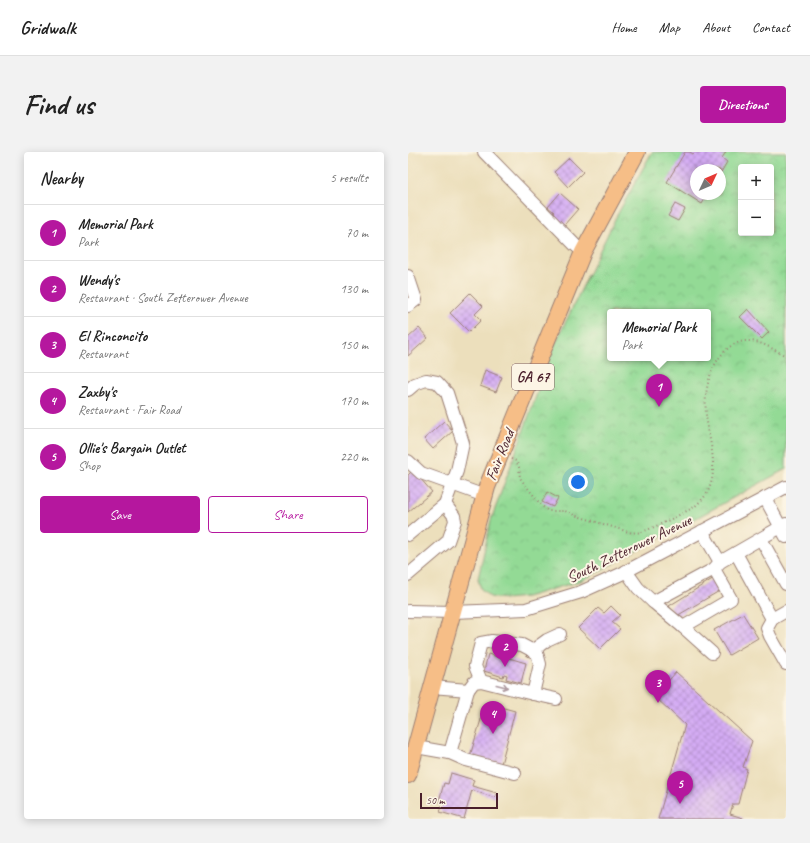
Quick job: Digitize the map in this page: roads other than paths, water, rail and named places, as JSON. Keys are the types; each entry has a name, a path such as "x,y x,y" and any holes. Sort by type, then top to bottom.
{"main road":[{"name":"Fair Road","path":"408,775 485,496 583,252 637,152"}],"street":[{"path":"484,152 583,252"},
{"path":"408,276 410,303"},
{"path":"408,390 415,384 426,380 437,382 446,393 463,443 457,471 445,504 408,535"},
{"path":"408,461 421,473 485,496"},
{"name":"South Zetterower Avenue","path":"408,611 453,612 526,609 581,592 626,571 786,487"},
{"path":"653,602 761,539 784,529 765,498"},
{"path":"408,575 448,541 455,521 454,516 445,504"},
{"path":"683,627 731,599 702,531"},
{"path":"761,539 786,584"},
{"path":"736,553 772,619"},
{"path":"626,571 638,588 712,653"},
{"path":"786,611 772,619 767,628 786,664"},
{"path":"532,651 547,640 560,634"},
{"path":"481,681 475,666 481,643 492,641 522,645 537,653 540,664 533,694"},
{"path":"450,753 468,690 474,682 481,681 556,699"},
{"path":"432,687 468,690"},
{"path":"416,747 450,753 466,760 515,773"}],"place":[{"name":"Memorial Park","path":"659,407"},
{"name":"Wendy's","path":"505,667"},
{"name":"El Rinconcito","path":"658,703"},
{"name":"Zaxby's","path":"493,734"},
{"name":"Ollie's Bargain Outlet","path":"680,804"}]}
